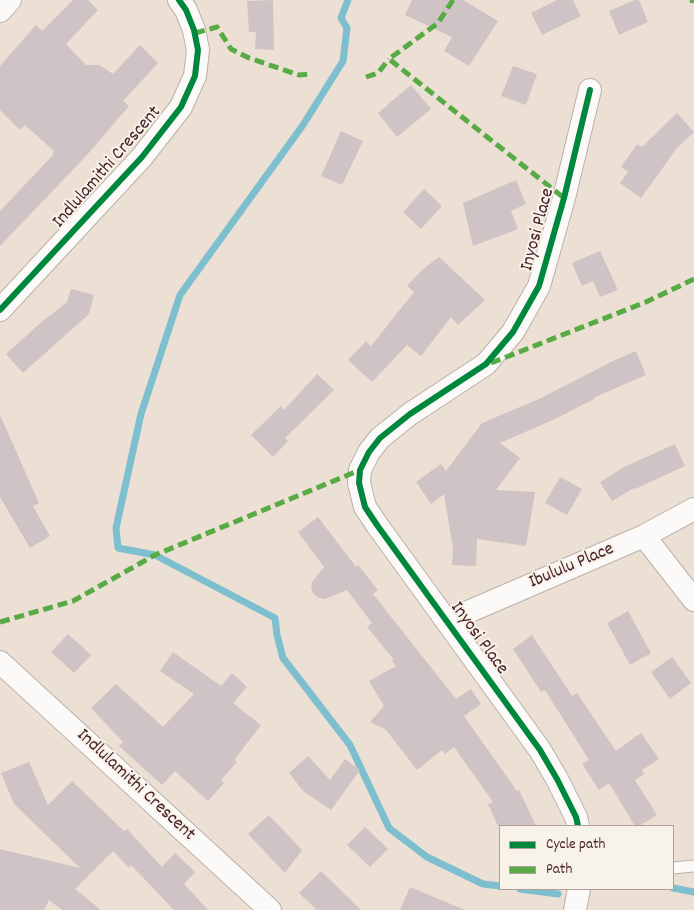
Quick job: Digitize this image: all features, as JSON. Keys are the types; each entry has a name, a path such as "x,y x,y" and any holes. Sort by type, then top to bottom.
{"street":[{"path":"0,11 10,0"},
{"name":"Indlulamithi Crescent","path":"0,310 142,157 181,108 195,76 198,50 194,30 186,10 179,0"},
{"name":"Inyosi Place","path":"578,825 576,816 540,750 365,507 359,483 360,470 369,452 380,438 410,414 486,364 514,332 539,286 564,198 590,90"},
{"name":"Ibululu Place","path":"447,621 644,536 694,509"},
{"path":"644,536 694,600"},
{"name":"Indlulamithi Crescent","path":"0,662 270,910"},
{"path":"574,910 579,890"}],"lane":[{"path":"674,868 694,866"}],"building":[{"path":"73,0 88,0 98,10 66,44 86,65 99,65 113,74 140,45 158,63 123,101 129,106 87,155 0,246 0,211 53,155 54,151 25,125 20,130 0,110 0,66 36,25 42,31"},
{"path":"273,0 274,50 255,49 256,32 249,32 247,1"},
{"path":"412,0 463,0 498,21 469,66 444,51 452,37 405,15"},
{"path":"557,0 573,0 581,16 542,35 531,13"},
{"path":"639,0 648,22 619,35 609,11"},
{"path":"513,66 537,74 526,105 501,96"},
{"path":"411,85 431,109 397,137 378,113"},
{"path":"677,113 694,132 677,148 641,198 620,183 628,172 621,167 637,144 642,147"},
{"path":"341,131 363,141 342,185 321,176"},
{"path":"516,180 526,204 511,211 518,229 473,246 463,203"},
{"path":"424,189 442,206 421,229 403,212"},
{"path":"600,251 618,290 600,297 593,281 582,286 572,263"},
{"path":"439,257 485,300 458,325 451,317 421,356 407,345 372,382 348,360 366,341 371,346 414,292 407,286 422,270"},
{"path":"71,289 94,295 89,314 23,373 6,354 67,302"},
{"path":"636,351 646,375 593,398 553,420 500,443 520,458 496,490 535,492 526,546 477,539 476,566 452,565 453,549 444,494 431,504 416,482 441,464 446,471 482,423 539,399"},
{"path":"317,374 334,390 285,438 288,441 273,457 251,435 281,406 284,410"},
{"path":"0,415 39,503 33,506 50,536 30,548 0,497"},
{"path":"675,444 685,466 634,488 612,501 600,482 624,467"},
{"path":"560,477 582,489 567,515 545,503"},
{"path":"318,517 356,567 358,565 378,590 373,594 456,699 471,689 481,704 464,716 517,791 519,790 536,825 498,826 488,804 493,802 454,747 445,754 442,750 417,770 386,730 370,722 384,706 369,681 396,666 392,661 394,660 367,627 372,623 347,590 325,599 319,598 314,594 311,588 312,582 324,567 298,532"},
{"path":"628,611 651,653 630,665 607,623"},
{"path":"68,634 91,655 74,673 51,652"},
{"path":"532,635 572,696 577,693 616,751 641,733 659,759 642,770 644,774 635,780 657,815 641,825 634,825 609,783 599,790 582,764 589,760 545,690 541,692 513,649"},
{"path":"173,652 221,686 232,673 247,687 233,703 261,725 234,760 237,762 221,780 224,783 208,801 175,771 162,785 119,746 123,742 91,708 116,684 163,727 194,694 160,671"},
{"path":"672,657 691,683 670,699 651,672"},
{"path":"308,756 330,780 345,759 360,770 331,810 303,791 289,773"},
{"path":"29,762 48,805 72,781 124,831 127,829 162,867 175,853 195,872 184,884 208,910 174,910 131,865 129,868 113,851 75,889 101,910 62,910 49,900 44,910 0,910 0,849 80,868 14,804 1,773"},
{"path":"269,815 302,850 285,873 248,834"},
{"path":"365,827 388,849 370,867 347,845"},
{"path":"321,871 361,910 317,910 299,893"},
{"path":"410,887 465,910 400,910"}],"waterway":[{"path":"348,0 341,18 347,28 343,61 303,125 180,295 141,414 116,528 118,548 155,555 275,618 283,658 350,745 389,828 427,857 483,884 499,886"},
{"path":"674,888 694,892"},
{"path":"528,890 558,894"}],"marked path":[{"path":"453,0 438,23 389,59 564,198"},
{"path":"690,0 694,1"},
{"path":"195,33 217,27 231,49 249,58 299,75 312,74"},
{"path":"366,77 378,73 389,59"},
{"path":"491,363 646,302 694,279"},
{"path":"0,622 73,601 155,555 360,470"}],"cycle path":[{"path":"0,310 142,157 181,107 195,76 198,50 194,30 186,10 179,0"},
{"path":"578,825 576,817 557,779 540,750 377,525 365,507 359,483 360,470 369,452 380,438 410,414 486,364 513,332 539,286 564,198 590,90"}]}
